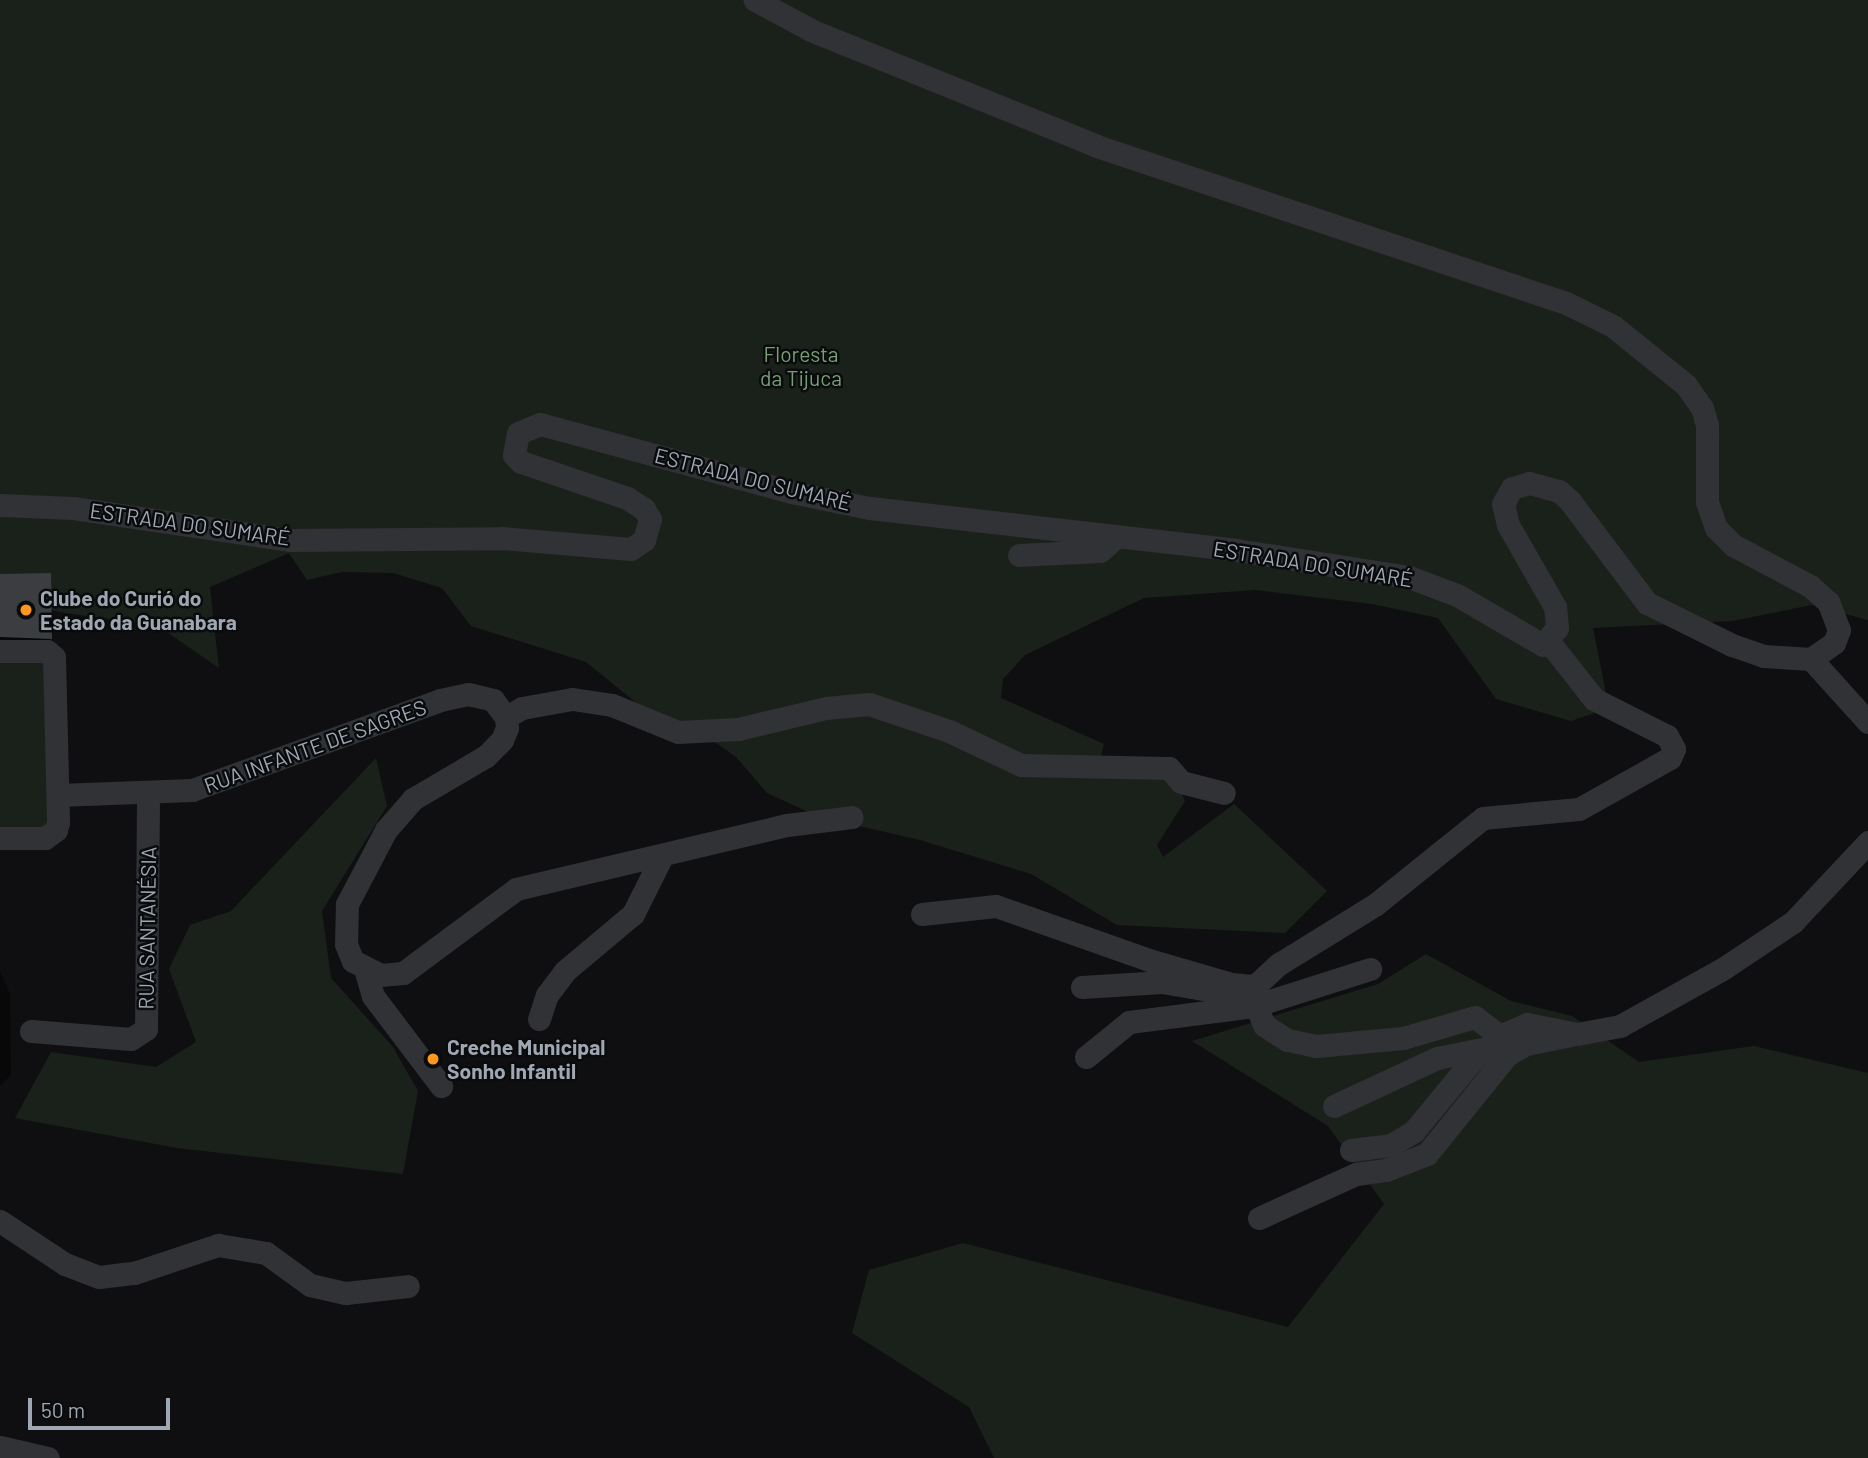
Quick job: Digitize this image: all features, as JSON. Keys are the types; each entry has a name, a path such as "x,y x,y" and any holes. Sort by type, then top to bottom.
{"street":[{"path":"755,0 811,30 1095,145 1566,303 1613,326 1686,385 1702,408 1707,425 1707,502 1716,528 1733,545 1810,586 1828,602 1839,630 1834,643 1811,660 1764,656 1732,645 1647,603 1570,500 1559,491 1518,485 1503,503 1508,525 1555,607 1558,628 1549,642 1594,699 1667,736 1674,749 1670,758 1579,809 1483,818 1376,904 1300,949 1254,996"},
{"name":"ESTRADA DO SUMARÉ","path":"0,505 73,508 290,540 502,538 631,549 644,540 650,519 645,509 627,498 521,462 514,455 518,433 540,424 796,494 883,510 1249,551 1409,577 1457,595 1535,643 1549,642"},
{"path":"1020,555 1100,551 1115,538"},
{"path":"0,650 53,655 58,796 58,822 52,834 0,838"},
{"path":"1811,660 1868,722"},
{"name":"RUA INFANTE DE SAGRES","path":"58,796 192,790 220,782 301,748 460,695 493,699 506,717"},
{"path":"441,1086 373,996 366,972 353,961 344,925 347,904 386,830 413,799 486,755 502,740 508,728 506,717 522,708 572,699 612,705 678,732 738,729 826,708 869,704 949,731 1021,765 1169,768 1181,782 1224,793"},
{"name":"RUA SANTANÉSIA","path":"32,1031 131,1039 145,1029 148,792"},
{"path":"366,972 403,973 499,899 516,889 787,825 852,817"},
{"path":"1259,1218 1356,1174 1386,1170 1427,1154 1465,1112 1507,1055 1526,1044 1619,1026 1724,968 1793,922 1868,842"},
{"path":"539,1019 547,995 565,971 633,914 662,856"},
{"path":"922,914 996,906 1149,960 1231,984 1254,996 1264,1025 1287,1040 1316,1046 1403,1038 1475,1017 1494,1042"},
{"path":"1086,1057 1129,1022 1370,969"},
{"path":"1082,987 1162,982 1191,990 1254,996"},
{"path":"1334,1106 1437,1058 1494,1042 1527,1024 1574,1034"},
{"path":"1351,1150 1391,1145 1435,1111 1494,1042"},
{"path":"1391,1145 1404,1160 1427,1154"},
{"path":"0,1221 65,1264 99,1277 134,1273 218,1245 266,1253 310,1285 345,1293 408,1286"},
{"path":"0,1447 48,1458"}],"green space":[{"name":"Floresta da Tijuca","path":"0,0 1868,0 1868,620 1812,605 1732,621 1593,628 1609,708 1571,721 1496,699 1438,618 1372,604 1255,590 1144,598 1025,655 1003,679 1001,698 1104,744 1098,767 1172,771 1185,801 1157,845 1163,857 1234,804 1327,891 1285,933 1117,925 1031,874 920,840 819,817 767,793 736,757 699,731 661,723 586,662 471,626 442,588 393,573 342,572 307,580 289,553 210,587 219,668 158,626 59,612 0,595"},
{"path":"45,660 52,830 0,830 0,662"},
{"path":"376,758 387,806 322,911 331,978 393,1047 418,1091 403,1174 177,1148 15,1118 51,1052 156,1067 196,1042 169,969 190,925 231,911"},
{"path":"1426,954 1511,1001 1572,1016 1639,1062 1754,1046 1868,1073 1868,1458 994,1458 969,1407 852,1333 869,1270 963,1243 1288,1327 1384,1204 1328,1126 1192,1041 1378,984"}],"building":[{"name":"Clube do Curió do Estado da Guanabara","path":"51,573 52,639 0,637 0,574"}],"place":[{"name":"Clube do Curió do Estado da Guanabara","path":"26,610"},
{"name":"Creche Municipal Sonho Infantil","path":"433,1059"}]}
